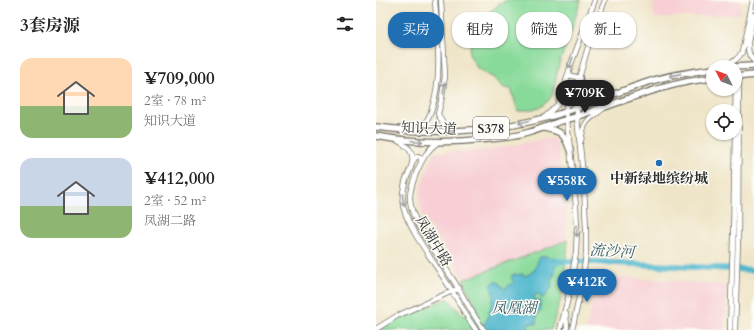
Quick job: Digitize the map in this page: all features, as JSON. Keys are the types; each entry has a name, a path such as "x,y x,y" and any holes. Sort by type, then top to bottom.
{"main road":[{"path":"742,67 754,66"},
{"name":"知识大道","path":"376,127 412,131 457,132 516,124 577,108 649,82 684,73 706,70"},
{"path":"742,76 754,75"},
{"path":"579,78 581,88 585,94 602,99"},
{"name":"知识大道","path":"376,136 438,142 498,138 527,133 544,128 657,89 706,79"},
{"path":"544,128 557,131 564,136 570,150"}],"street":[{"path":"412,131 425,123 429,117 437,88 438,70 435,0"},
{"path":"442,0 445,76 438,114 444,124 457,132"},
{"path":"545,117 558,104 566,82 570,64 595,0"},
{"path":"572,330 582,284 586,254 586,205 577,117 577,85 588,47 605,0"},
{"path":"737,60 742,52 753,0"},
{"path":"754,15 748,47 749,55 754,61"},
{"path":"568,75 579,78"},
{"path":"560,330 566,310 576,253 577,228 576,206 566,120 566,82"},
{"path":"730,330 735,256 737,96"},
{"path":"580,149 582,132 588,120 607,106"},
{"path":"431,113 433,117 438,114"},
{"path":"395,139 410,151 412,163"},
{"path":"735,140 735,256"},
{"name":"凤湖中路","path":"438,142 429,149 421,162 412,185 410,193 412,210 414,217 484,330"},
{"path":"570,150 580,149"},
{"path":"412,163 418,156 421,162"},
{"name":"凤湖中路","path":"412,163 402,194 405,214 421,243 476,330"},
{"path":"734,282 735,330"},
{"path":"376,329 396,316 459,288"},
{"path":"566,310 566,330"}],"shaded area":[{"path":"653,0 740,0 739,14 654,18"},
{"path":"547,138 553,139 556,142 558,149 566,208 566,241 465,279 422,215 419,202 419,192 432,156 437,152 473,151 500,148"},
{"path":"598,275 726,285 725,330 586,330"}],"green space":[{"path":"506,0 581,0 572,29 572,12 516,12 516,48 565,48 559,64 552,95 549,100 539,108 518,111 511,89 504,88 495,79 477,68 469,54 470,48 508,48 508,12 489,12"},
{"path":"568,240 561,298 551,330 378,330 395,320 446,299 449,299 465,316 477,307 463,280"}],"water":[{"name":"凤凰湖","path":"544,256 556,258 555,271 554,276 551,278 552,287 546,296 542,299 538,294 534,297 535,301 541,301 541,311 537,314 536,324 529,324 528,330 478,330 487,320 494,295 491,289 492,284 496,281 504,289 514,282 511,278 512,275 523,274 524,276 530,274 533,270 534,271 540,257"}],"waterway":[{"name":"流沙河","path":"549,264 556,261 595,262 754,270"}],"place":[{"name":"中新绿地缤纷城","path":"659,163"}]}
